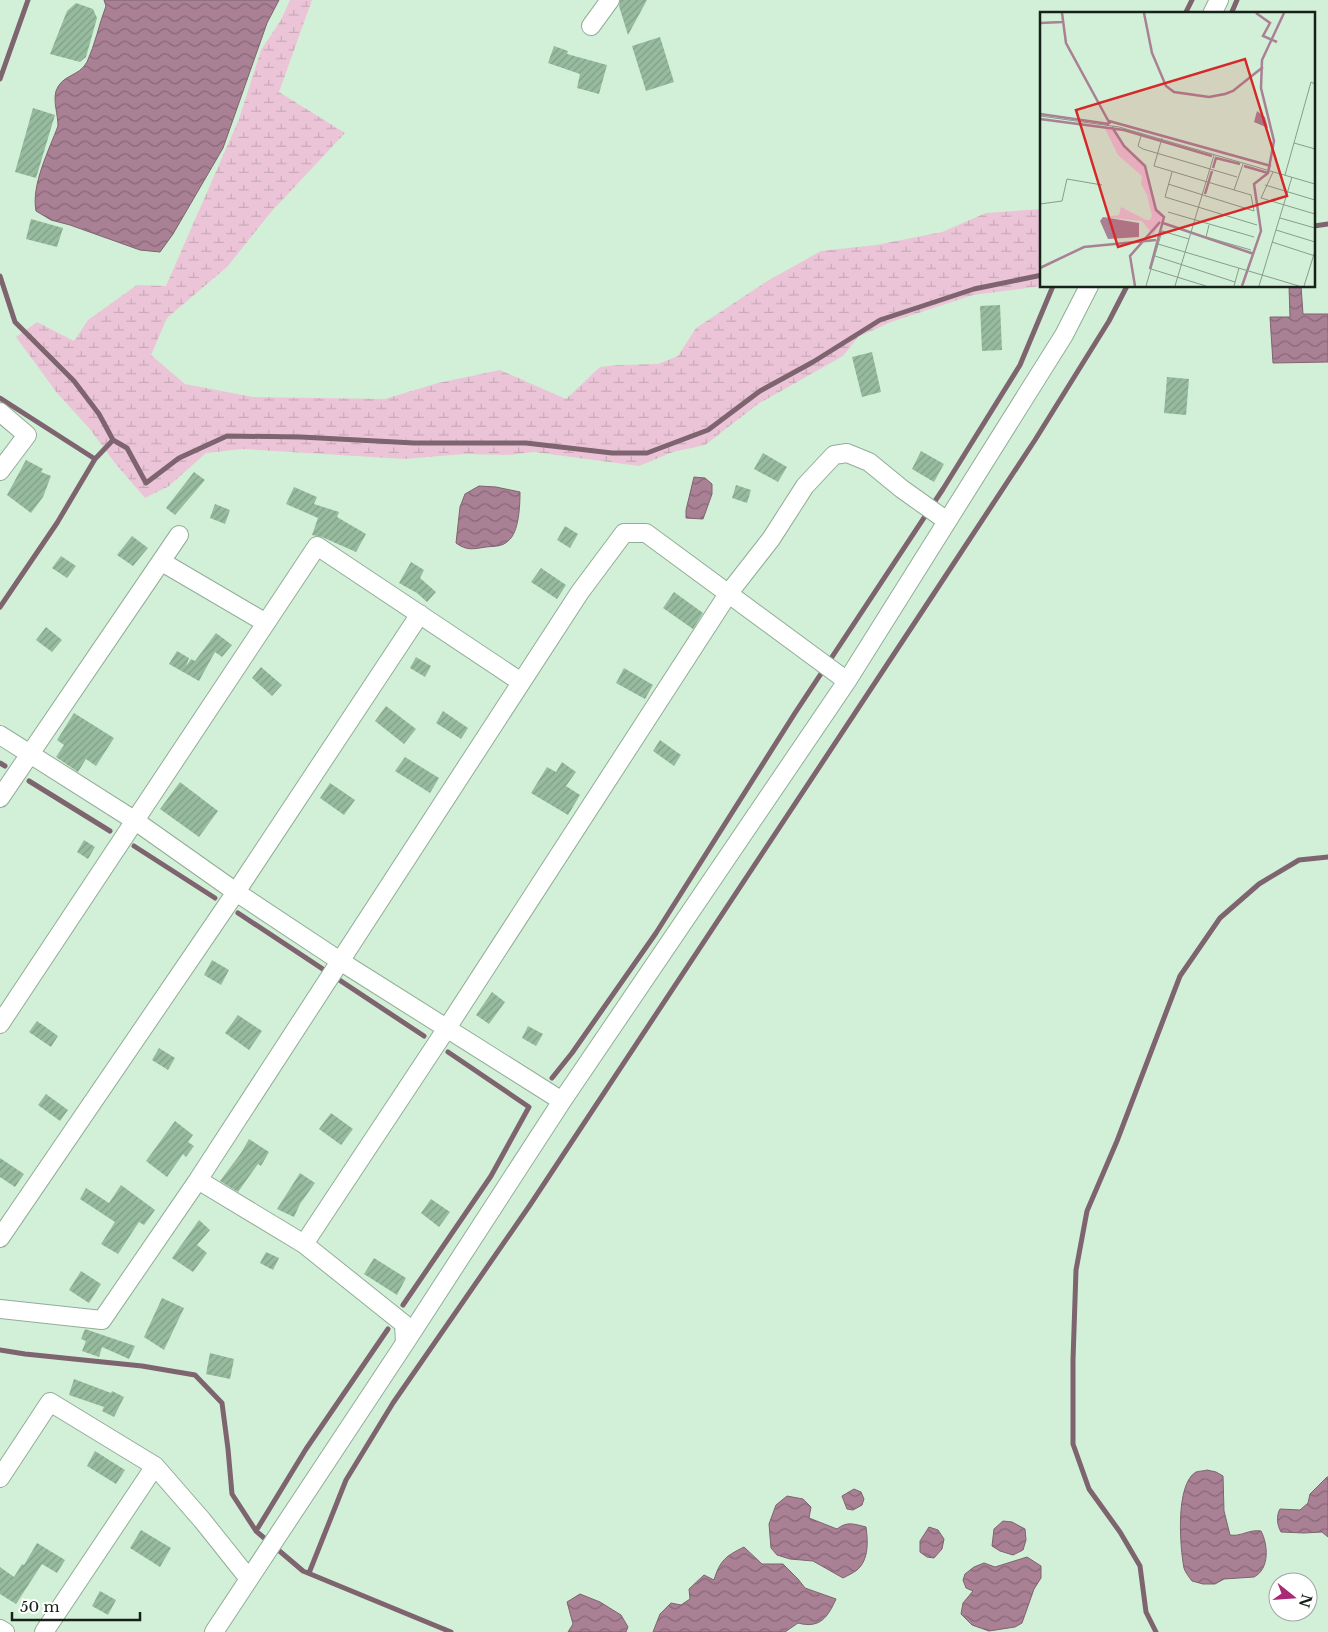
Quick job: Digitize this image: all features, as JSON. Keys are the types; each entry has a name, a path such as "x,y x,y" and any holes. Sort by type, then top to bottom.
{"street":[{"path":"591,26 610,0"},
{"path":"1213,12 1219,0"},
{"path":"214,1632 562,1101 847,681 1064,335 1088,288"},
{"path":"0,412 27,435 0,471"},
{"path":"304,1244 447,1028 728,594 771,539 805,486 834,455 847,453 869,462 902,489 947,521"},
{"path":"0,1309 102,1320 198,1180 580,592 624,534 646,533 847,681"},
{"path":"0,798 179,535"},
{"path":"0,1024 317,546 521,682"},
{"path":"162,562 266,622"},
{"path":"0,1238 236,892 420,614"},
{"path":"0,734 134,820 236,892 340,961 562,1101"},
{"path":"198,1180 304,1244 404,1324 405,1343"},
{"path":"0,1478 50,1402 155,1466 202,1520 253,1572"},
{"path":"44,1632 155,1466"},
{"path":"0,1628 5,1632"}],"green space":[{"path":"290,0 312,0 279,92 345,133 271,212 227,267 167,318 151,355 185,384 253,397 385,399 438,383 500,370 566,399 600,367 658,364 678,356 696,328 769,280 821,251 876,245 942,232 986,213 1040,209 1040,286 973,295 891,322 858,337 843,356 758,404 705,445 673,452 639,466 534,452 509,455 464,454 404,459 242,449 206,453 169,486 145,498 115,463 89,428 57,393 16,337 37,322 74,341 88,320 137,285 166,286 239,119 261,50 281,20"}],"water":[{"path":"104,0 279,0 267,23 223,148 173,234 160,252 140,250 51,220 36,211 35,201 38,179 58,126 56,91 62,81 84,67 87,62 106,6"},
{"path":"1289,288 1301,288 1303,314 1328,314 1328,362 1273,363 1270,317 1290,317"},
{"path":"694,477 705,478 712,484 712,494 703,519 686,518 686,510"},
{"path":"479,486 520,492 520,504 515,532 506,543 474,549 460,546 456,543 460,507 465,494"},
{"path":"1207,1470 1223,1476 1224,1511 1230,1535 1261,1531 1265,1543 1266,1556 1263,1568 1254,1577 1224,1579 1215,1584 1203,1584 1192,1581 1185,1570 1181,1532 1182,1502 1189,1479 1196,1472"},
{"path":"1327,1477 1328,1537 1322,1532 1281,1532 1278,1520 1280,1509 1300,1510 1308,1503 1310,1494"},
{"path":"854,1489 861,1492 864,1499 862,1505 853,1510 847,1509 842,1496"},
{"path":"787,1496 803,1499 811,1507 809,1518 837,1529 847,1524 866,1527 866,1556 857,1570 843,1578 813,1561 790,1559 777,1555 771,1548 769,1524 776,1505"},
{"path":"1003,1521 1012,1522 1025,1529 1026,1540 1023,1550 1013,1555 992,1546 994,1529"},
{"path":"929,1527 938,1530 944,1539 942,1549 934,1558 927,1557 920,1552 920,1541"},
{"path":"744,1547 762,1564 783,1564 805,1588 836,1599 830,1611 818,1623 798,1623 785,1632 653,1632 660,1614 671,1603 681,1605 690,1599 689,1589 704,1575 714,1580 724,1559"},
{"path":"1027,1557 1041,1566 1041,1578 1034,1589 1022,1623 1015,1627 989,1631 972,1625 961,1614 963,1603 973,1591 966,1588 963,1580 965,1574 974,1567 984,1563 995,1567"},
{"path":"580,1594 600,1602 621,1615 628,1627 626,1632 568,1632 573,1624 567,1602"}],"building":[{"path":"620,0 647,0 628,35 619,6"},
{"path":"76,3 93,9 97,18 86,57 80,62 50,54 67,11"},
{"path":"660,37 674,82 646,91 632,46"},
{"path":"554,46 568,51 567,54 607,65 599,94 577,88 580,74 548,63"},
{"path":"33,108 55,115 36,178 15,172"},
{"path":"31,219 63,228 57,247 26,239"},
{"path":"1000,305 1002,350 982,351 980,306"},
{"path":"872,352 881,392 862,397 852,357"},
{"path":"1167,377 1189,379 1186,415 1164,413"},
{"path":"921,451 944,464 934,482 912,469"},
{"path":"763,453 787,467 778,482 754,469"},
{"path":"26,460 43,469 41,472 51,476 43,497 31,513 7,495"},
{"path":"194,472 205,480 175,515 166,508"},
{"path":"736,485 751,490 747,503 732,498"},
{"path":"294,487 317,497 314,504 339,512 337,517 366,534 356,552 322,537 312,535 318,518 286,504"},
{"path":"215,504 230,510 225,524 210,518"},
{"path":"565,526 578,534 570,548 557,540"},
{"path":"132,536 148,548 133,566 117,555"},
{"path":"61,556 76,566 67,578 52,568"},
{"path":"411,562 424,570 420,578 436,592 427,602 417,593 399,583"},
{"path":"541,568 566,585 557,599 531,582"},
{"path":"674,592 703,613 693,629 663,608"},
{"path":"46,627 62,640 52,652 36,640"},
{"path":"216,633 232,645 222,657 215,652 199,681 169,664 177,651 189,658 186,666 191,659 195,661"},
{"path":"416,657 431,666 425,677 410,668"},
{"path":"261,667 282,685 272,696 252,678"},
{"path":"624,668 653,685 645,699 616,683"},
{"path":"386,706 416,729 404,744 375,721"},
{"path":"443,711 468,728 461,739 436,723"},
{"path":"74,713 114,738 96,766 86,759 78,772 56,757 64,745 57,740"},
{"path":"660,740 681,755 674,766 653,751"},
{"path":"405,757 439,778 430,793 395,771"},
{"path":"562,762 576,772 566,786 580,795 568,815 531,793 547,767 556,772"},
{"path":"180,782 218,811 199,837 160,809"},
{"path":"330,783 355,800 344,815 320,798"},
{"path":"84,840 95,847 88,859 77,852"},
{"path":"212,960 229,970 221,985 204,975"},
{"path":"492,992 505,1002 489,1024 476,1015"},
{"path":"238,1015 262,1031 249,1050 225,1033"},
{"path":"37,1021 58,1036 51,1047 29,1032"},
{"path":"528,1026 543,1034 536,1046 522,1038"},
{"path":"159,1048 175,1058 168,1070 152,1060"},
{"path":"46,1094 68,1110 60,1121 38,1105"},
{"path":"331,1113 353,1129 341,1145 319,1129"},
{"path":"175,1121 193,1135 188,1142 194,1146 186,1157 183,1154 167,1177 146,1161"},
{"path":"249,1139 269,1152 261,1166 258,1164 238,1192 220,1181"},
{"path":"0,1158 24,1174 15,1187 0,1177"},
{"path":"300,1173 315,1183 300,1204 294,1217 277,1209"},
{"path":"121,1185 155,1210 144,1225 139,1222 118,1254 101,1244 115,1222 80,1199 86,1188 109,1203"},
{"path":"431,1199 450,1212 439,1227 421,1213"},
{"path":"199,1220 210,1230 197,1245 207,1253 193,1272 172,1258"},
{"path":"266,1252 279,1258 273,1270 260,1263"},
{"path":"374,1258 406,1278 397,1295 364,1274"},
{"path":"81,1271 101,1284 89,1303 69,1290"},
{"path":"162,1298 184,1308 164,1350 144,1337"},
{"path":"85,1329 135,1346 129,1359 102,1347 99,1357 82,1351 86,1341 81,1339"},
{"path":"210,1353 234,1359 230,1379 206,1374"},
{"path":"74,1379 111,1393 112,1391 124,1397 114,1417 102,1411 104,1407 69,1395"},
{"path":"95,1451 125,1470 116,1484 87,1466"},
{"path":"141,1530 171,1548 160,1567 130,1548"},
{"path":"37,1543 65,1560 57,1573 42,1564 16,1604 0,1594 0,1567 14,1577 22,1564 24,1565"},
{"path":"100,1591 116,1600 108,1615 92,1606"}],"waterway":[{"path":"0,79 28,0"},
{"path":"1186,12 1192,0"},
{"path":"1232,12 1237,0"},
{"path":"1316,226 1328,224"},
{"path":"0,398 95,459 113,440 127,448 146,483 179,458 227,436 301,437 414,443 526,443 612,453 647,453 708,430 760,391 813,362 880,320 974,289 1040,275"},
{"path":"0,276 15,322 74,381 99,414 113,440"},
{"path":"552,1078 572,1053 656,933 795,713 943,489 1020,365 1052,288"},
{"path":"309,1573 346,1480 393,1403 530,1205 1035,440 1109,321 1126,288"},
{"path":"0,607 57,523 95,459"},
{"path":"0,763 5,766"},
{"path":"29,781 110,831"},
{"path":"134,846 215,898"},
{"path":"1156,1632 1146,1612 1140,1566 1120,1532 1089,1489 1073,1444 1076,1270 1087,1211 1117,1141 1180,976 1220,918 1259,884 1299,860 1328,857"},
{"path":"238,913 424,1036"},
{"path":"403,1305 491,1176 529,1107 448,1052"},
{"path":"256,1531 306,1449 388,1329"},
{"path":"0,1350 142,1366 195,1375 222,1403 232,1494 256,1531 303,1571 451,1632"}]}
